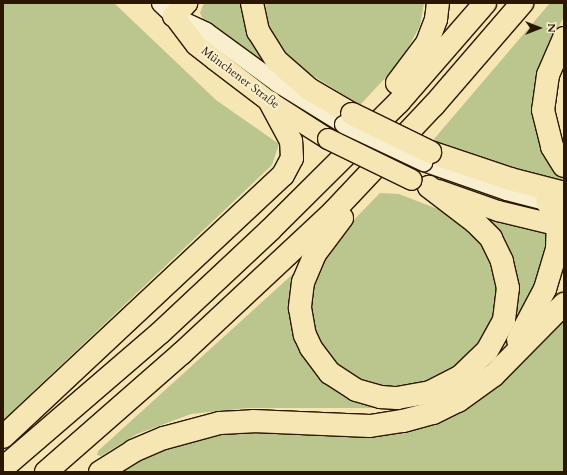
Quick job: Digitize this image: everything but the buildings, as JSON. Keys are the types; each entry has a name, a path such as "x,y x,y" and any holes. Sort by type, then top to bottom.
{"highway":[{"path":"252,3 258,31 277,61 347,119 426,157 510,179 559,211 557,249 545,289 506,365"},
{"path":"371,129 389,93 409,70 427,43 436,19 438,3"},
{"path":"3,468 160,333 271,229 399,102 485,3"},
{"path":"46,472 188,348 363,180 434,105 522,3"},
{"path":"564,38 548,75 543,110 552,147 564,166"},
{"path":"3,437 283,175 289,167 293,149 289,133 270,102"},
{"path":"363,180 338,225 310,262 303,282 300,308 305,335 324,367 351,388 381,397 415,396 451,382 470,369 487,351 504,320 508,288 497,248 484,229 421,183"},
{"path":"100,472 133,451 164,438 220,423 261,421 360,426 393,423 424,416 448,406 472,392 506,365 564,304"}],"main road":[{"name":"Münchener Straße","path":"173,7 277,83 347,119"},
{"name":"Münchener Straße","path":"173,7 196,45 270,102 328,138 421,183 492,209 559,211"}],"green space":[{"path":"3,3 114,3 216,100 279,144 272,165 3,420"},
{"path":"204,3 246,3 278,77 203,19 200,13"},
{"path":"265,3 424,3 420,26 400,62 360,105 304,70 286,53 269,27"},
{"path":"550,3 564,3 564,16 542,60 532,102 537,136 542,148 564,177 564,184 518,172 437,143 434,139"},
{"path":"380,193 399,194 448,213 477,236 494,264 497,290 492,322 478,345 457,365 434,378 421,384 396,388 367,383 341,369 319,344 310,318 312,284 319,266 343,231"},
{"path":"488,217 543,232 549,236 535,283 513,330 498,231"},
{"path":"294,273 296,339 396,408 247,408 191,414 137,434 101,456 97,455 98,451"},
{"path":"564,316 564,472 114,472 138,456 225,428 329,434 498,384 527,357"}]}
